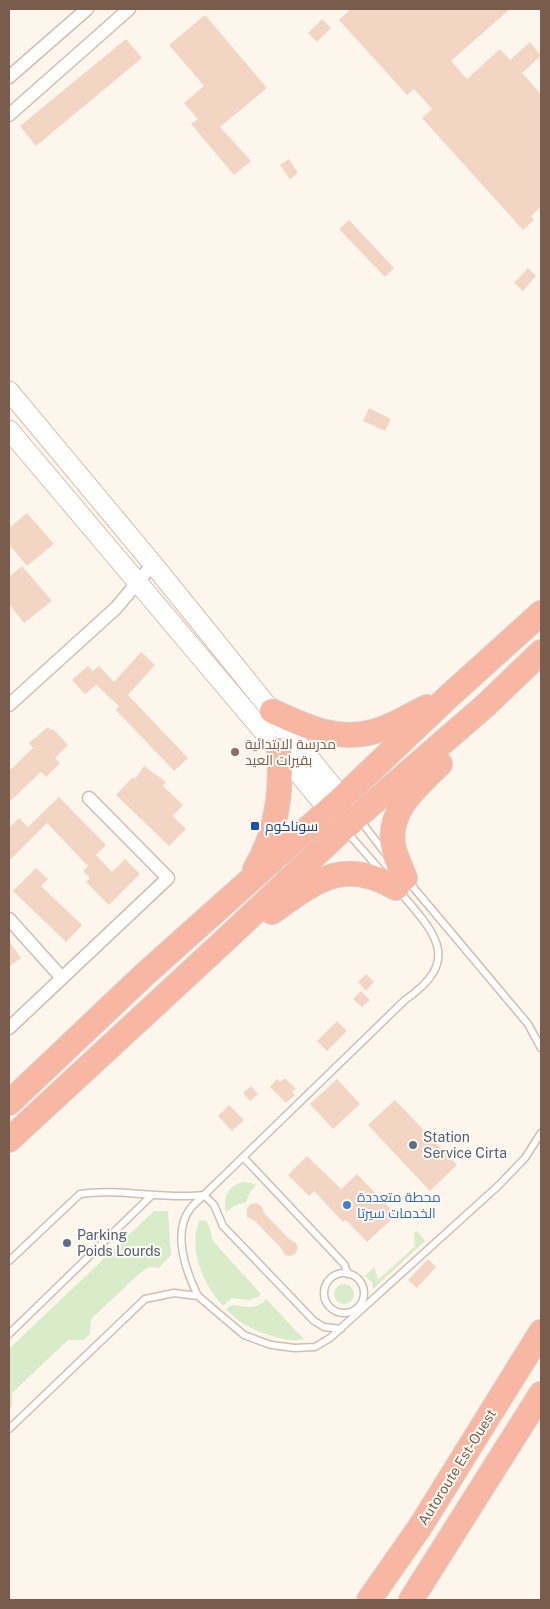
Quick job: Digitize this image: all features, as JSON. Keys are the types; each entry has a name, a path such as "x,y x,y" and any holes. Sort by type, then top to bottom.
{"highway":[{"path":"9,1103 144,975 335,804 541,612"},
{"path":"9,1140 350,822 486,705 541,652"},
{"path":"272,711 310,729 338,735 353,735 382,729 447,698"},
{"path":"222,943 327,877 349,873 401,883 393,847 393,829 398,811 410,794 467,737 478,722 486,705"},
{"path":"246,883 268,842 275,820 281,773 279,750"},
{"name":"Autoroute Est-Ouest","path":"369,1600 420,1526 541,1332"},
{"path":"411,1600 541,1394"}],"street":[{"path":"9,77 86,9"},
{"path":"9,115 129,9"},
{"path":"9,391 272,711 335,804 350,822"},
{"path":"9,430 136,583 279,750 335,804"},
{"path":"9,705 116,608 153,564"},
{"path":"9,1028 168,878 89,798"},
{"path":"9,919 62,978"}],"lane":[{"path":"350,822 401,883 528,1024 541,1048"},
{"path":"350,822 401,883 434,938 439,953 434,974 420,990 405,1000 189,1210 182,1230 182,1252 188,1275 198,1296 244,1335 271,1345 295,1348 315,1347 343,1327 498,1186 525,1158 541,1133"},
{"path":"243,1157 344,1264 348,1274"},
{"path":"9,1262 80,1194 95,1192 188,1197 204,1194"},
{"path":"204,1194 214,1205 223,1226 314,1321 324,1327 343,1327"},
{"path":"9,1334 152,1195"},
{"path":"341,1274 348,1274 360,1281 363,1294 362,1301 358,1307 346,1313 334,1310 326,1301 324,1295 326,1284 330,1279 341,1274"},
{"path":"9,1429 146,1299 174,1293 198,1296"},
{"path":"362,1301 372,1300"},
{"path":"343,1327 346,1313"}],"green space":[{"path":"245,1182 256,1185 250,1192 246,1202 234,1206 226,1212 225,1201 228,1192 234,1185"},
{"path":"154,1211 168,1211 171,1255 159,1268 149,1267 140,1273 91,1319 90,1334 83,1340 68,1340 12,1393 12,1406 9,1409 9,1349"},
{"path":"204,1220 209,1226 213,1241 260,1293 260,1296 249,1300 232,1298 223,1306 209,1288 199,1266 195,1244 199,1221"},
{"path":"417,1231 425,1241 373,1289 372,1282 365,1276 374,1267 378,1280 415,1246 414,1233"},
{"path":"344,1284 351,1287 354,1294 351,1301 344,1304 337,1301 334,1294 337,1287"},
{"path":"266,1299 304,1339 289,1340 270,1336 244,1324 226,1309 232,1305 246,1307 259,1305"}],"building":[{"path":"351,9 510,9 451,61 467,79 500,49 510,60 530,42 541,56 522,73 541,94 541,207 531,216 534,220 523,230 422,118 432,109 414,89 407,95 339,20"},
{"path":"205,15 267,88 220,127 251,161 234,175 191,124 198,119 184,103 204,86 169,45"},
{"path":"322,19 331,28 317,42 308,33"},
{"path":"126,39 142,58 36,146 20,126"},
{"path":"289,159 298,173 290,179 280,165"},
{"path":"349,220 394,268 385,277 339,229"},
{"path":"528,268 536,276 523,291 514,283"},
{"path":"369,408 391,419 385,431 363,421"},
{"path":"27,513 54,544 27,566 9,544 9,528"},
{"path":"22,566 52,601 24,623 9,604 9,577"},
{"path":"141,652 155,665 128,695 188,758 174,771 116,710 119,706 96,685 85,694 72,680 88,666 93,671 99,666 114,682"},
{"path":"48,727 51,730 53,729 68,745 55,758 60,763 46,777 41,772 9,802 9,771 33,748 29,743"},
{"path":"144,766 166,782 163,786 183,805 173,816 186,829 169,846 116,795 133,777 135,779"},
{"path":"59,797 106,845 96,855 112,872 125,859 140,874 109,905 86,882 90,878 83,871 88,866 47,823 9,861 9,828 19,818 28,827"},
{"path":"36,868 48,879 41,886 82,925 66,942 13,891"},
{"path":"9,941 21,958 9,967"},
{"path":"366,974 374,982 366,991 358,982"},
{"path":"361,991 370,1000 362,1007 353,999"},
{"path":"337,1021 347,1031 327,1051 317,1041"},
{"path":"285,1078 296,1089 292,1092 295,1095 286,1103 270,1087 277,1079 280,1082"},
{"path":"337,1079 360,1104 333,1129 310,1104"},
{"path":"251,1086 258,1094 250,1101 243,1093"},
{"name":"Station Service Cirta","path":"395,1100 457,1165 430,1191 368,1125"},
{"path":"229,1105 244,1120 232,1131 218,1116"},
{"path":"307,1156 341,1189 357,1174 396,1215 367,1242 346,1220 343,1222 314,1191 309,1196 288,1175"},
{"path":"257,1203 289,1239 296,1243 298,1248 295,1254 285,1255 281,1248 255,1221 247,1217 247,1208 251,1204"},
{"path":"428,1259 436,1267 417,1288 408,1280"}],"place":[{"name":"مدرسة الابتدائية بقيرات العيد","path":"235,752"},
{"name":"سوناكوم","path":"255,826"},
{"name":"Station Service Cirta","path":"413,1145"},
{"name":"محطة متعددة الخدمات سيرتا","path":"347,1205"},
{"name":"Parking Poids Lourds","path":"67,1243"}]}
